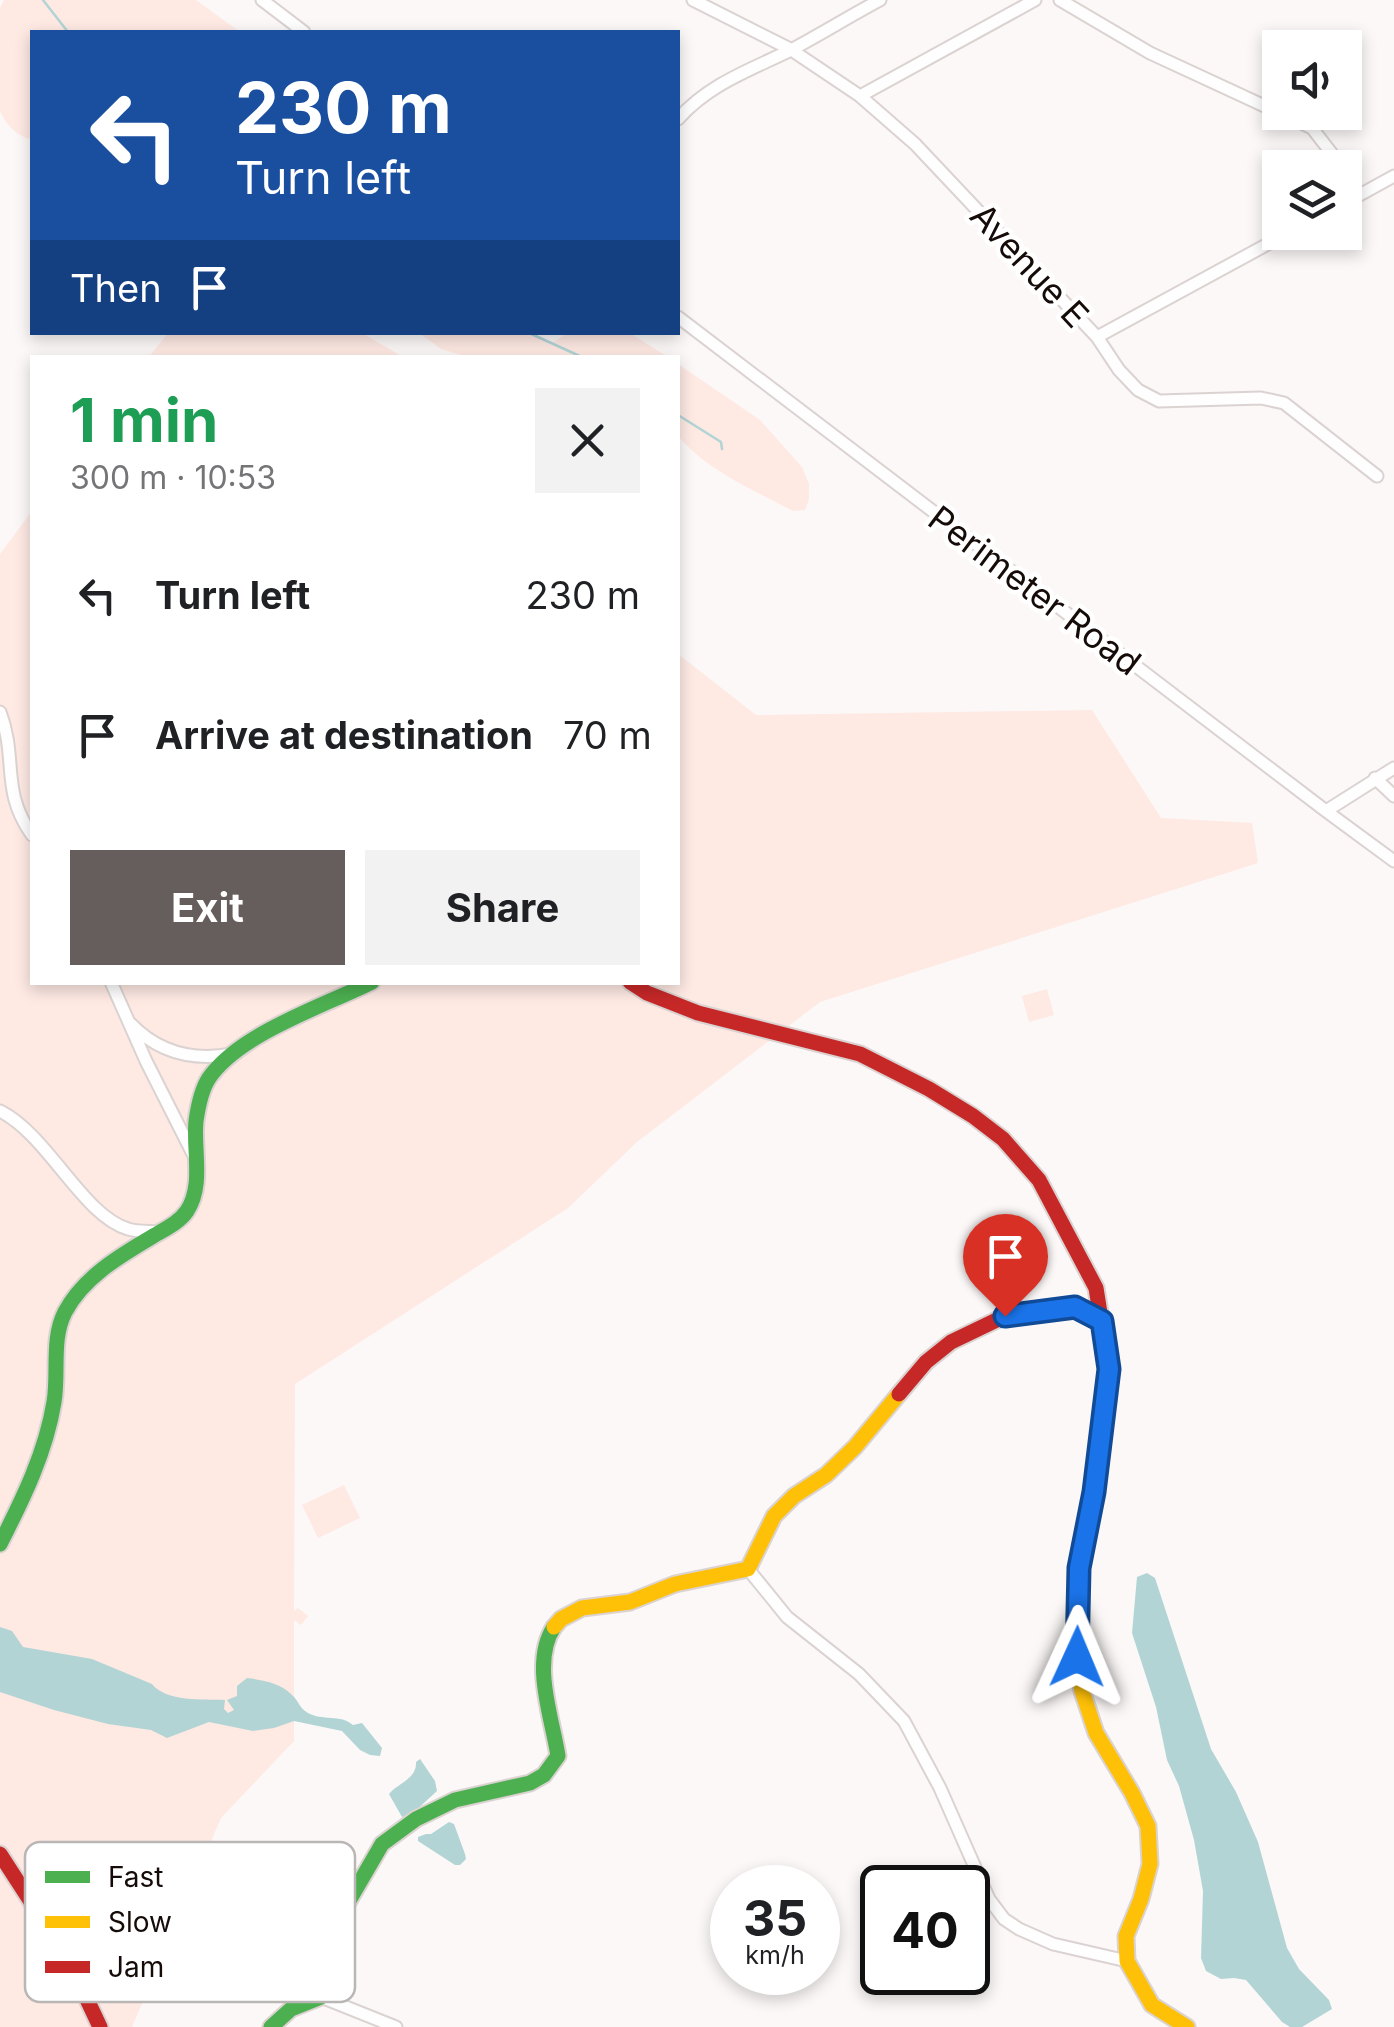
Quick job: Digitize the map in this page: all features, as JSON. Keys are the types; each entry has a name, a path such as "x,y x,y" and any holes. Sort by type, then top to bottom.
{"street":[{"path":"262,0 301,30"},
{"name":"Avenue E","path":"693,0 790,50 860,96 915,144 1098,337 1138,390 1160,400 1260,398 1284,404 1377,476"},
{"path":"680,117 721,84 880,0"},
{"path":"860,96 1035,0"},
{"path":"1060,0 1150,53 1312,128 1329,150"},
{"path":"1362,193 1394,176"},
{"path":"1098,337 1262,247"},
{"name":"Perimeter Road","path":"680,319 1394,861"},
{"path":"0,712 9,796 30,834"},
{"path":"1326,812 1394,768"},
{"path":"1375,778 1394,796"},
{"path":"112,985 196,1160"},
{"path":"0,1544 40,1458 55,1400 62,1316 81,1287 121,1254 186,1212 197,1179 198,1103 209,1078 232,1054 272,1030 366,985"},
{"path":"635,985 698,1013 860,1054 972,1116 1002,1139 1038,1180 1096,1288 1109,1369 1094,1492 1079,1568 1077,1657 1082,1691 1096,1734 1148,1826 1150,1864 1126,1936 1127,1961 1152,2005 1187,2027"},
{"path":"128,1021 170,1051 212,1058 232,1054"},
{"path":"0,1111 26,1128 92,1204 114,1222 129,1229 159,1232"},
{"path":"748,1569 774,1516 794,1496 826,1475 926,1362 951,1342 1005,1316 1050,1309 1075,1307 1102,1321"},
{"path":"748,1569 787,1617 860,1674 904,1721 940,1788 988,1899 1004,1918 1053,1944 1127,1961"},
{"path":"355,1891 382,1844 416,1819 455,1800 530,1783 544,1776 558,1756 542,1662 552,1628 576,1610 631,1602 706,1574 748,1569"},
{"path":"0,1854 25,1892"},
{"path":"91,2002 100,2027"},
{"path":"271,2027 291,2009 308,2002"},
{"path":"334,2002 396,2027"}],"shaded area":[{"path":"4,0 196,0 237,30 30,30 30,139 13,129 0,111 0,8"},
{"path":"166,335 365,335 400,355 151,355"},
{"path":"422,335 533,335 553,342 565,335 633,335 665,355 461,355 441,349"},
{"path":"680,365 760,420 802,467 809,484 805,510 793,511 732,479 680,438"},
{"path":"30,514 30,985 680,985 680,656 756,715 1092,710 1161,818 1252,823 1258,863 820,1002 637,1142 568,1208 295,1384 294,1611 298,1608 308,1616 301,1625 294,1620 294,1741 221,1818 211,1842 25,1842 25,2002 143,2002 132,2027 0,2027 0,554"},
{"path":"1047,989 1054,1015 1029,1022 1022,996"},
{"path":"344,1485 360,1518 318,1538 302,1505"}],"water":[{"path":"1147,1573 1155,1578 1211,1749 1258,1842 1287,1948 1299,1969 1329,2000 1332,2009 1302,2027 1282,2022 1246,1980 1221,1979 1206,1971 1201,1958 1203,1891 1194,1840 1132,1633 1137,1577"},
{"path":"0,1627 12,1631 23,1647 92,1659 152,1684 166,1694 225,1700 228,1713 234,1710 227,1700 237,1696 237,1686 247,1678 271,1683 288,1691 308,1713 353,1725 362,1723 382,1748 380,1756 360,1750 342,1731 294,1721 253,1731 209,1722 167,1738 151,1730 108,1724 0,1692"},
{"path":"420,1759 437,1791 413,1813 402,1817 389,1794 410,1777"},
{"path":"449,1822 454,1824 465,1854 460,1865 418,1841 418,1837"}],"waterway":[{"path":"43,0 66,30"},
{"path":"534,335 577,355"},
{"path":"680,416 721,442 722,449"}],"traffic: fast":[{"path":"0,1544 45,1439 55,1391 58,1333 65,1312 102,1269 175,1223 187,1211 197,1179 197,1116 209,1078 241,1047 262,1034 365,985"},
{"path":"355,1890 382,1844 416,1819 455,1800 530,1783 544,1775 558,1756 544,1673 547,1641 554,1627"},
{"path":"271,2027 291,2009 308,2002"}],"traffic: slow":[{"path":"554,1627 582,1608 630,1602 675,1584 748,1569 774,1516 855,1447 899,1394"},
{"path":"1101,1446 1079,1568 1077,1657 1082,1691 1096,1733 1148,1826 1150,1864 1126,1936 1127,1961 1152,2005 1187,2027"}],"traffic: jam":[{"path":"635,985 698,1013 860,1054 929,1089 1003,1139 1039,1180 1096,1288 1109,1369 1101,1446"},
{"path":"899,1394 926,1362 951,1342 1005,1316 1075,1307 1102,1321"},
{"path":"0,1854 25,1893"},
{"path":"88,2002 100,2027"}],"route":[{"path":"1005,1316 1075,1307 1102,1321 1109,1369 1104,1426 1079,1568 1077,1657"}]}
